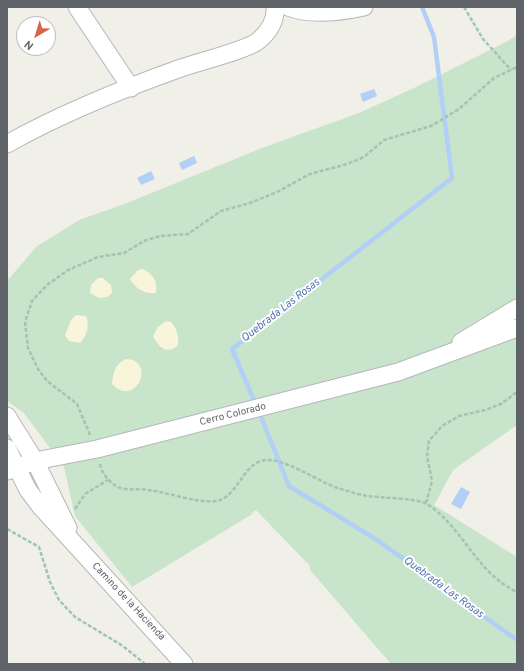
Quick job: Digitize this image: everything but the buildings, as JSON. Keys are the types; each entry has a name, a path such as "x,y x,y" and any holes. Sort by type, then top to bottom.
{"street":[{"path":"77,7 131,88"},
{"path":"7,144 42,124 131,88 257,42 269,30 276,18 275,7"},
{"path":"288,7 312,12 357,9"},
{"name":"Cerro Colorado","path":"430,362 517,308"},
{"name":"Cerro Colorado","path":"9,460 34,461 97,449 287,401 430,362 517,328"},
{"name":"Camino de la Hacienda","path":"7,416 34,461 72,540"},
{"name":"Camino de la Hacienda","path":"9,460 40,506 184,664"}],"path":[{"path":"464,7 483,39 512,70"},
{"path":"517,67 494,78 459,109 431,126 384,140 364,157 353,162 310,174 277,192 250,203 221,211 188,234 160,236 144,241 124,253 98,257 68,270 47,285 32,301 25,322 28,348 38,369 47,381 77,404 97,449 101,470 108,480 119,488 147,489 194,499 217,501 231,493 244,475 256,464 267,460 282,464 344,490 366,496 426,503 443,517 490,575 517,592"},
{"path":"426,503 432,481 427,456 429,441 442,426 459,416 485,410 501,404 517,392"},
{"path":"65,523 85,494 108,480"},
{"path":"7,529 38,547 50,582 59,600 75,616 123,646 145,664"}],"green space":[{"path":"517,35 517,425 453,470 434,505 517,557 517,664 391,664 310,570 310,566 256,510 251,513 254,513 132,587 75,516 64,467 24,413 7,401 7,281 36,247 79,220 127,203 262,148 359,113 416,87"}],"sand":[{"path":"142,269 154,278 156,293 148,293 141,290 135,286 130,279 138,270"},
{"path":"98,278 103,278 111,285 112,293 107,297 99,298 90,293 91,285"},
{"path":"76,315 86,316 88,324 86,334 80,343 69,341 65,335 71,320"},
{"path":"166,321 171,322 178,335 178,345 170,350 161,347 153,336 158,327"},
{"path":"126,359 135,361 140,367 142,374 140,381 129,391 121,390 112,384 115,369 119,363"}],"water":[{"path":"374,89 377,96 363,102 360,94"},
{"path":"194,156 197,163 182,170 179,163"},
{"path":"151,171 155,179 141,185 137,178"},
{"path":"461,487 470,492 461,509 451,504"}],"waterway":[{"name":"Quebrada Las Rosas","path":"256,405 232,349 452,178 434,37 422,7"},
{"name":"Quebrada Las Rosas","path":"259,412 289,486 377,540 517,640"}]}
